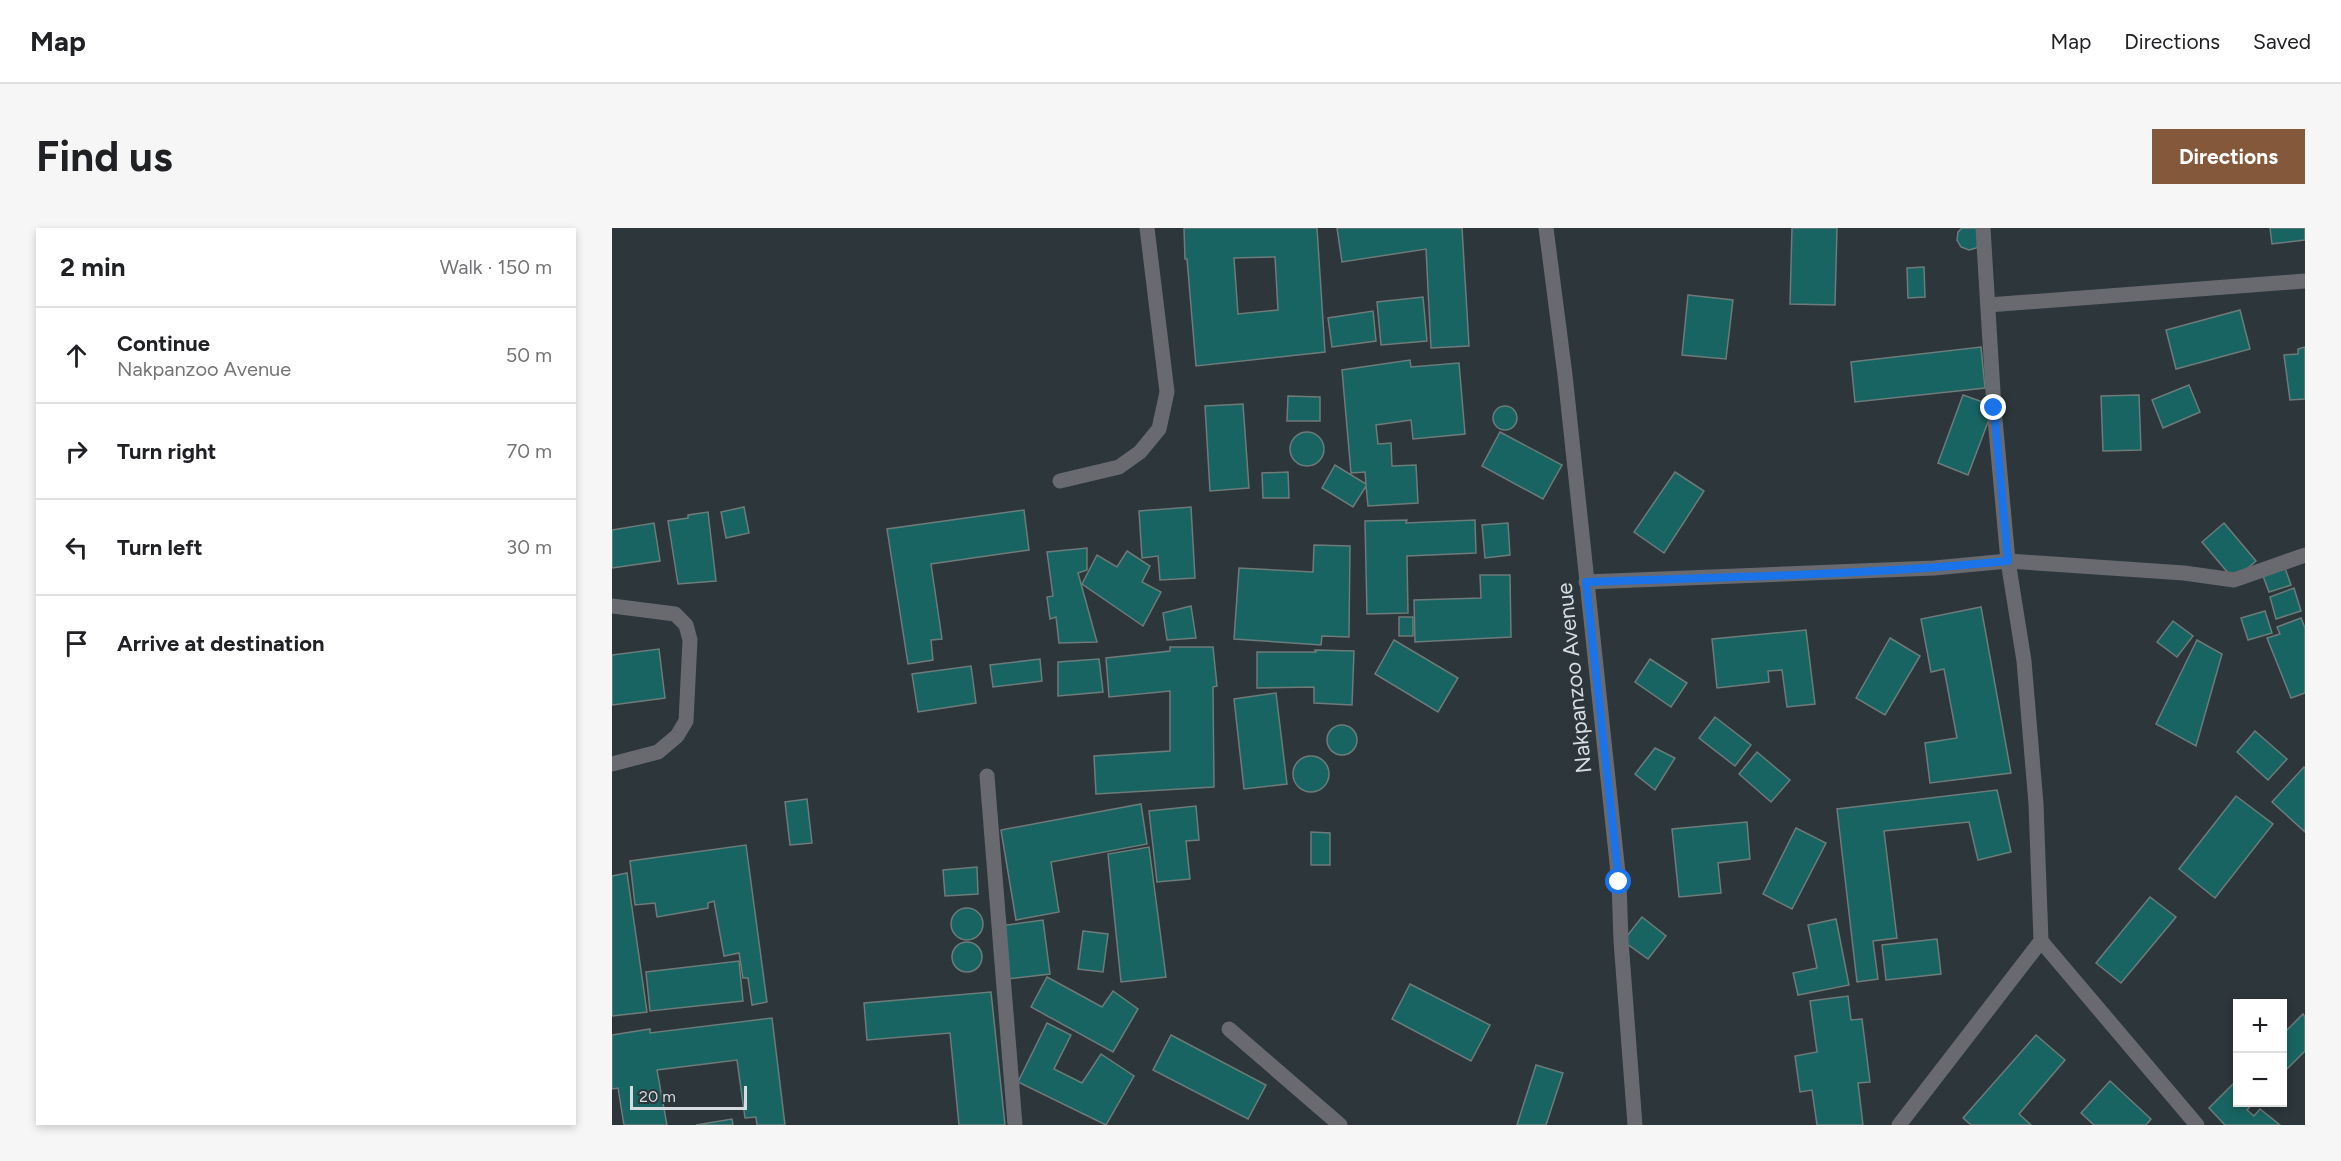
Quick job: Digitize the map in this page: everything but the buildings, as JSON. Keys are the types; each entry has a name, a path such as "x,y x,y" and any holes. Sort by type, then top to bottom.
{"street":[{"path":"1059,481 1119,467 1140,452 1159,429 1167,392 1147,228"},
{"name":"Nakpanzoo Avenue","path":"1546,228 1565,375 1619,882 1621,941 1635,1125"},
{"path":"1983,228 1994,408 2008,561 2024,661 2037,815 2041,941 2197,1125"},
{"path":"1988,305 2305,281"},
{"path":"1586,582 1859,572 2008,561 2184,573 2234,580 2305,555"},
{"path":"612,606 675,614 686,625 690,639 686,721 677,736 658,752 612,764"},
{"path":"987,776 1015,1125"},
{"path":"1899,1125 2041,941"},
{"path":"1229,1029 1340,1125"}],"route":[{"path":"1619,882 1586,582 1859,572 2008,561 1994,408"}]}
